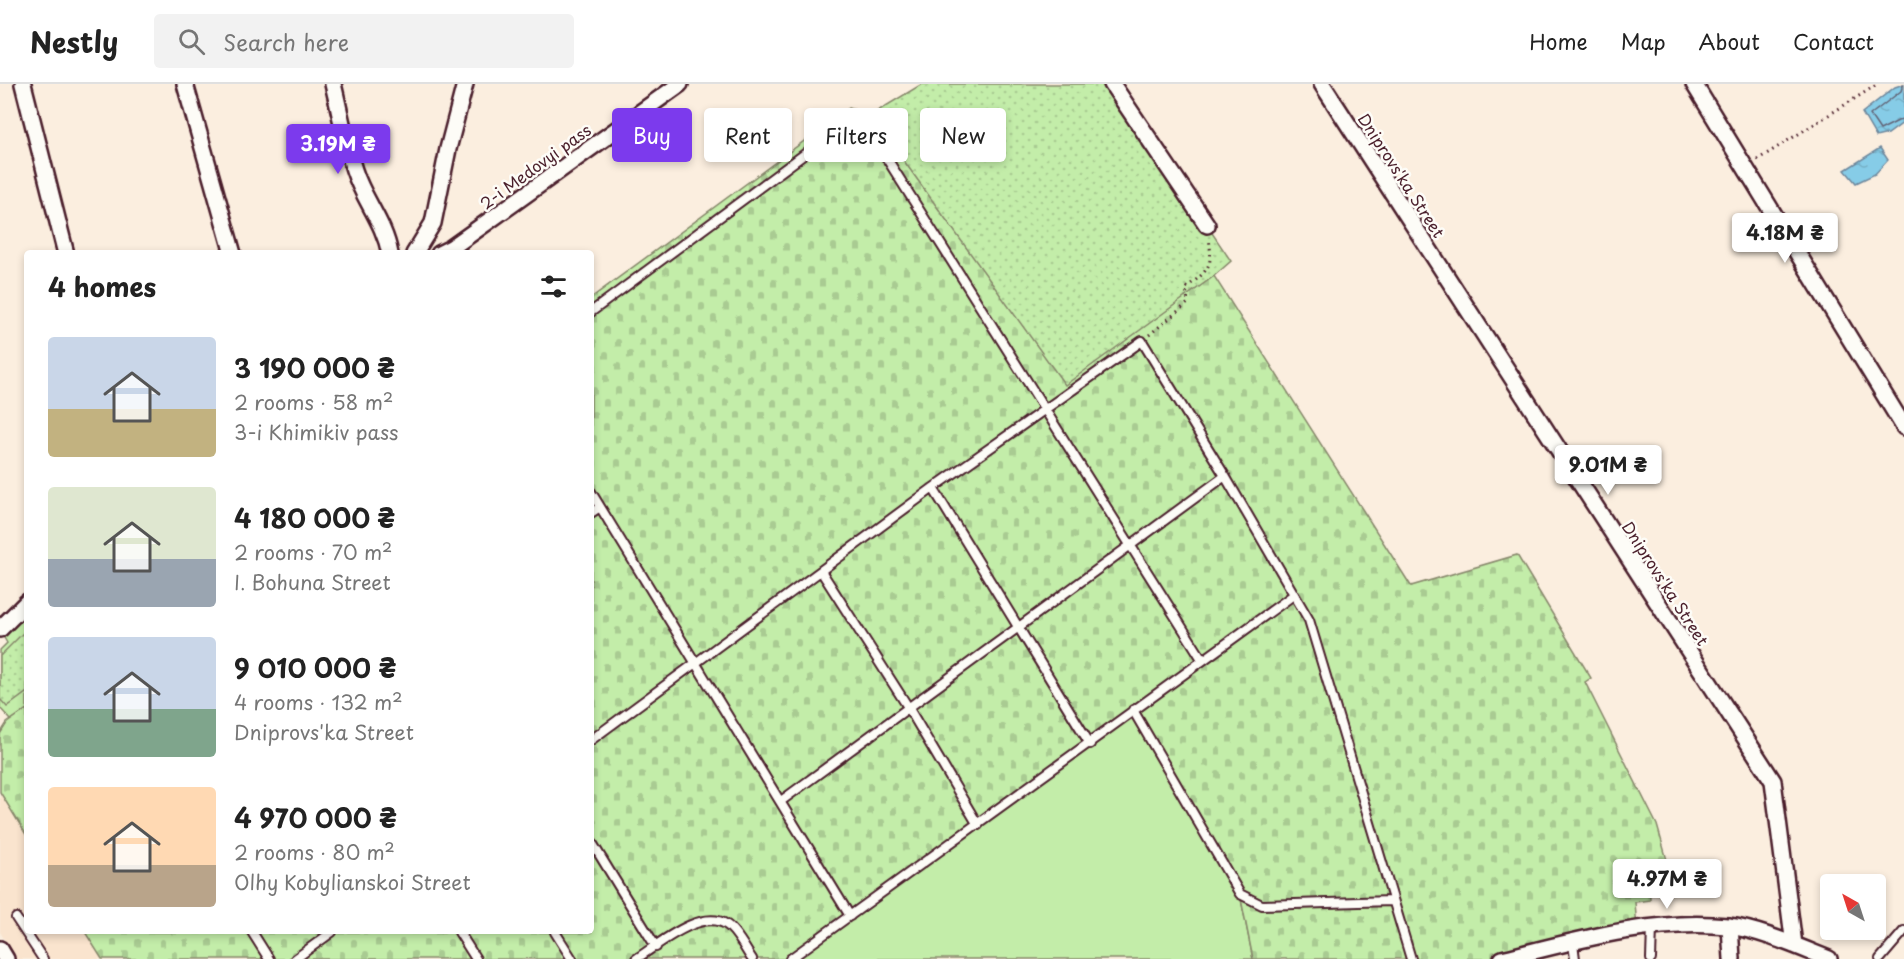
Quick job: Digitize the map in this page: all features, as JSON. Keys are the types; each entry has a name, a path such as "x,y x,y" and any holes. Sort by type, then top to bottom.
{"street":[{"path":"23,84 65,250"},
{"path":"185,84 232,250"},
{"path":"333,84 354,170 368,207 383,226 389,250"},
{"path":"416,250 433,223 448,149 465,84"},
{"name":"2-i Medovyi pass","path":"447,250 680,84"},
{"path":"1112,84 1207,225"},
{"name":"Dniprovs'ka Street","path":"1322,84 1773,781 1794,945"},
{"path":"1695,84 1904,427"},
{"path":"0,629 24,605"},
{"path":"1730,926 1732,959"},
{"path":"1502,959 1521,957 1573,943 1652,927 1730,926 1794,945 1829,959"},
{"path":"0,949 6,959"}],"lane":[{"path":"594,310 848,122 867,127 1202,659"},
{"path":"594,738 933,488 1142,341 1225,476 1309,620 1411,959"},
{"path":"781,801 1225,476"},
{"path":"933,488 1090,744"},
{"path":"594,497 850,916"},
{"path":"594,511 600,507"},
{"path":"821,571 908,707 978,825"},
{"path":"789,959 1090,744 1202,659 1293,596"},
{"path":"1133,710 1240,894 1262,905 1392,902"},
{"path":"594,846 656,947"},
{"path":"16,918 24,930"},
{"path":"636,959 691,924 700,921 720,921 729,926 752,959"},
{"path":"1651,959 1652,927"},
{"path":"1880,959 1904,931"},
{"path":"27,934 43,959"},
{"path":"253,934 269,959"},
{"path":"295,959 329,934"},
{"path":"460,934 476,959"},
{"path":"556,934 572,959"},
{"path":"1573,943 1575,959"}],"path":[{"path":"1745,167 1878,84"},
{"path":"1142,341 1188,303 1186,288 1207,271 1212,257 1207,225"}],"shaded area":[{"path":"0,792 24,831 24,934 86,934 102,959 16,959 0,932"}],"green space":[{"path":"922,84 1112,84 1231,261 1214,276 1065,385 905,162 908,162 908,108 883,108"},
{"path":"804,141 804,162 905,162 1065,384 1214,276 1411,586 1517,555 1591,678 1585,682 1657,825 1671,874 1649,875 1650,900 1635,902 1637,930 1502,959 1253,959 1240,894 1133,710 790,959 102,959 86,934 594,934 594,296 776,162 792,162 792,150"},
{"path":"24,615 24,711 11,720 0,708 0,650 7,643 3,636"},
{"path":"24,632 24,694 7,707 0,699 0,656"},
{"path":"1133,710 1240,894 1253,959 790,959"},
{"path":"24,711 24,831 0,792 0,734 7,723"}],"water":[{"path":"1904,84 1904,122 1888,134 1876,137 1862,113 1895,87"},
{"path":"1880,148 1888,160 1875,174 1856,183 1845,170"}]}
